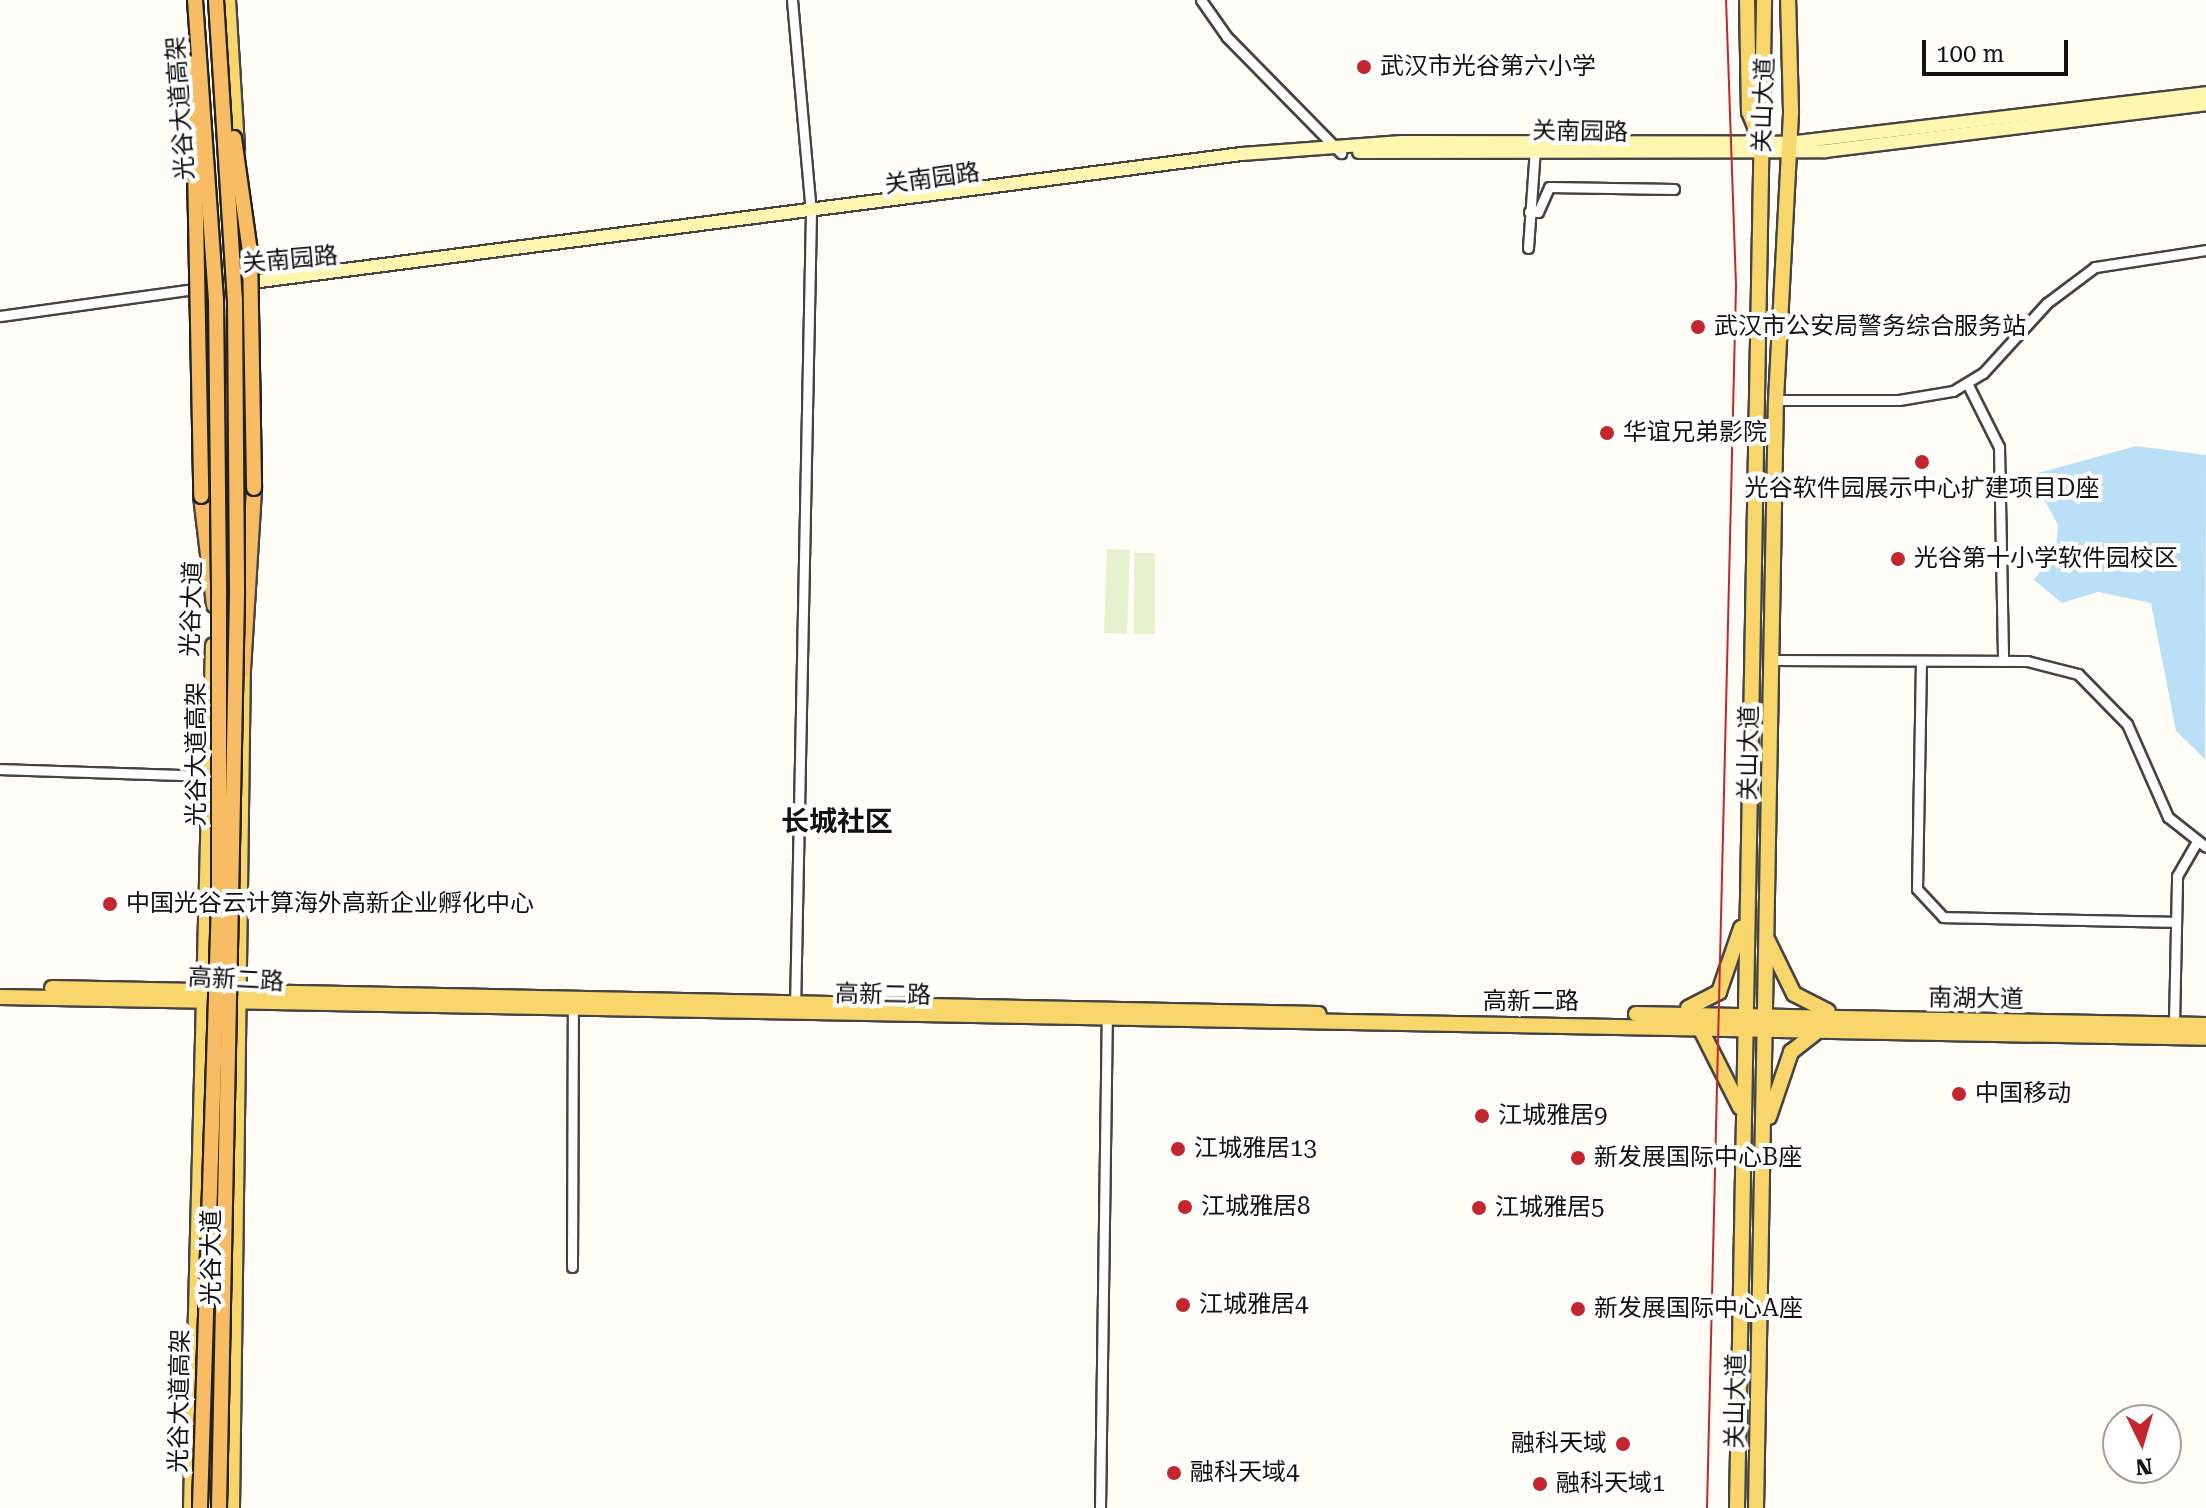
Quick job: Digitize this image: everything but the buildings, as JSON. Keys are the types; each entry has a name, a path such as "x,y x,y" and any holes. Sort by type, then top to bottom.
{"highway":[{"name":"光谷大道高架","path":"196,0 216,299 219,581 219,902 200,1508"},
{"name":"光谷大道高架","path":"216,0 225,102 237,595 219,1508"},
{"path":"197,23 191,91 201,496 214,605"},
{"path":"225,102 244,180 250,252 254,488 243,670"}],"main road":[{"name":"光谷大道","path":"191,1508 221,286 196,0"},
{"name":"光谷大道","path":"228,0 247,285 232,1508"},
{"path":"1747,0 1749,112 1762,149"},
{"name":"关山大道","path":"1737,1508 1764,0"},
{"name":"关山大道","path":"1756,1508 1776,400 1787,148 1788,0"},
{"name":"关南园路","path":"1787,148 2206,93"},
{"name":"关南园路","path":"221,286 1338,150 1787,148 2206,104"},
{"path":"1668,1014 1719,992 1746,908"},
{"path":"1768,941 1803,1003 1896,1019"},
{"path":"241,943 248,978 271,992"},
{"name":"高新二路","path":"0,988 573,1011 795,1010"},
{"name":"高新二路","path":"238,997 271,992 795,1010 1699,1026 1745,1021"},
{"name":"高新二路","path":"0,997 204,995"},
{"name":"高新二路","path":"1107,1016 1668,1014 1745,1021"},
{"name":"南湖大道","path":"1745,1021 1896,1019 2206,1025"},
{"name":"南湖大道","path":"1766,1022 1820,1030 2206,1038"},
{"path":"1699,1026 1742,1113"},
{"path":"1764,1132 1791,1052 1820,1030"}],"street":[{"path":"792,0 811,215 795,1010"},
{"path":"1201,0 1227,37 1338,150"},
{"path":"1528,248 1535,149"},
{"path":"1529,212 1538,212 1549,187 1674,189"},
{"path":"1776,400 1899,400 1967,383 2047,303 2095,267 2206,250"},
{"path":"0,316 221,286"},
{"path":"1967,383 1999,447 2003,661"},
{"path":"1773,660 2003,661 2061,667 2100,691 2127,724 2157,801 2201,845 2177,876 2174,1024"},
{"path":"1921,661 1917,889 1943,917 2176,922"},
{"path":"0,769 207,776"},
{"path":"572,1267 573,1011"},
{"path":"1100,1508 1107,1016"}],"green space":[{"path":"1107,549 1130,550 1127,634 1104,633"},
{"path":"1134,553 1155,553 1155,634 1134,634"}],"water":[{"path":"2136,446 2206,455 2205,759 2176,731 2151,603 2098,592 2062,603 2034,580 2056,549 2058,525 2031,475"}],"tram line":[{"path":"1707,1508 1736,285 1726,0"}],"place":[{"name":"武汉市光谷第六小学","path":"1364,67"},
{"name":"武汉市公安局警务综合服务站","path":"1698,327"},
{"name":"华谊兄弟影院","path":"1607,433"},
{"name":"光谷软件园展示中心扩建项目D座","path":"1922,462"},
{"name":"光谷第十小学软件园校区","path":"1898,559"},
{"name":"中国光谷云计算海外高新企业孵化中心","path":"110,904"},
{"name":"中国移动","path":"1959,1094"},
{"name":"江城雅居9","path":"1482,1116"},
{"name":"江城雅居13","path":"1178,1149"},
{"name":"新发展国际中心B座","path":"1578,1158"},
{"name":"江城雅居8","path":"1185,1207"},
{"name":"江城雅居5","path":"1479,1208"},
{"name":"江城雅居4","path":"1183,1305"},
{"name":"新发展国际中心A座","path":"1578,1309"},
{"name":"融科天域","path":"1623,1444"},
{"name":"融科天域4","path":"1174,1473"},
{"name":"融科天域1","path":"1540,1484"}],"district":[{"name":"长城社区","path":"837,822"}]}
